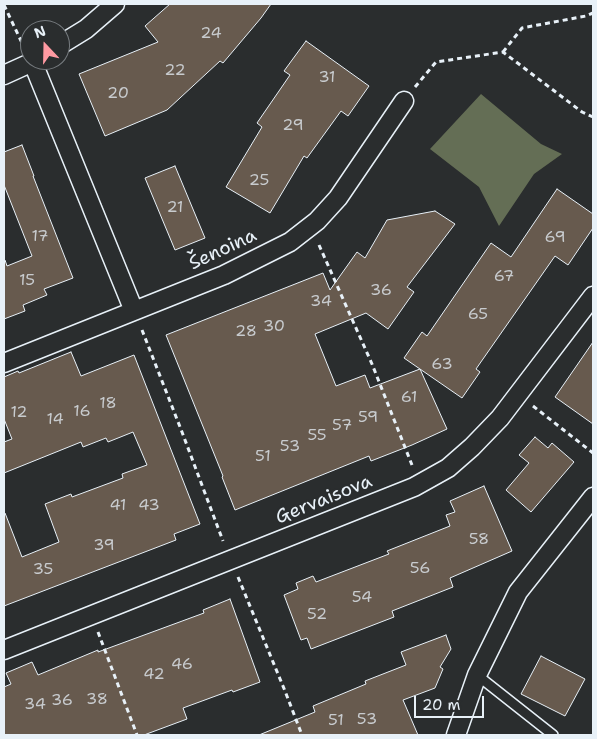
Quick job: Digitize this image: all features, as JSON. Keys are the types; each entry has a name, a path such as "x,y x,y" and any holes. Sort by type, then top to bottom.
{"street":[{"path":"70,39 86,29 115,4"},
{"path":"4,75 20,65"},
{"path":"37,70 134,311"},
{"name":"Šenoina","path":"4,362 224,275 290,242 317,221 338,198 404,101"},
{"name":"Gervaisova","path":"4,650 414,487 448,468 500,418 593,296"},
{"path":"456,735 477,675 518,592 593,497"}],"lane":[{"path":"477,675 554,735"}],"path":[{"path":"4,5 20,35"},
{"path":"404,101 436,62 503,52 522,28 593,13"},
{"path":"503,52 582,112 593,117"},
{"path":"311,226 372,364 420,484"},
{"path":"134,311 182,432"},
{"path":"519,395 593,453"},
{"path":"92,615 137,735"},
{"path":"285,691 302,735"}],"green space":[{"path":"481,94 541,144 562,154 534,174 499,226 479,187 430,149"}],"building":[{"path":"170,4 271,4 223,63 220,61 167,110 105,136 79,74 158,42 145,26"},
{"path":"306,41 369,86 348,116 341,111 307,158 304,156 270,213 226,187 262,127 257,123 290,75 284,71"},
{"path":"22,145 73,278 44,289 47,295 23,305 25,311 4,319 4,260 7,266 32,256 4,185 4,152"},
{"path":"175,166 205,238 175,250 145,178"},
{"path":"557,189 593,214 593,228 568,265 555,256 476,369 480,372 462,398 404,358 422,332 427,336 491,243 511,257"},
{"path":"435,211 455,224 407,287 414,292 388,329 366,313 315,334 336,386 365,375 370,388 420,369 447,429 371,461 369,456 235,510 166,335 323,273 330,290 357,252 365,258 387,220"},
{"path":"593,342 593,424 555,397"},
{"path":"71,352 81,376 134,355 200,524 174,534 176,540 4,606 5,513 22,557 59,542 45,504 71,494 72,497 123,478 122,474 147,465 133,432 108,442 106,438 83,447 81,442 4,473 4,442 12,439 4,419 4,377"},
{"path":"535,437 548,448 552,443 574,462 531,512 506,490 529,463 519,455"},
{"path":"484,486 512,551 450,578 453,587 392,611 394,617 311,649 307,638 301,640 284,595 298,589 296,583 313,576 316,582 389,554 387,551 450,526 446,515 455,512 450,501"},
{"path":"230,599 260,682 183,708 187,719 144,735 4,735 4,687 11,684 6,673 32,662 38,675 98,650 98,652 204,613 203,610"},
{"path":"446,635 451,649 440,667 443,669 435,688 403,700 418,735 259,735 315,712 313,706 366,684 365,681 406,665 401,652"},
{"path":"541,656 585,679 565,716 521,694"}]}
